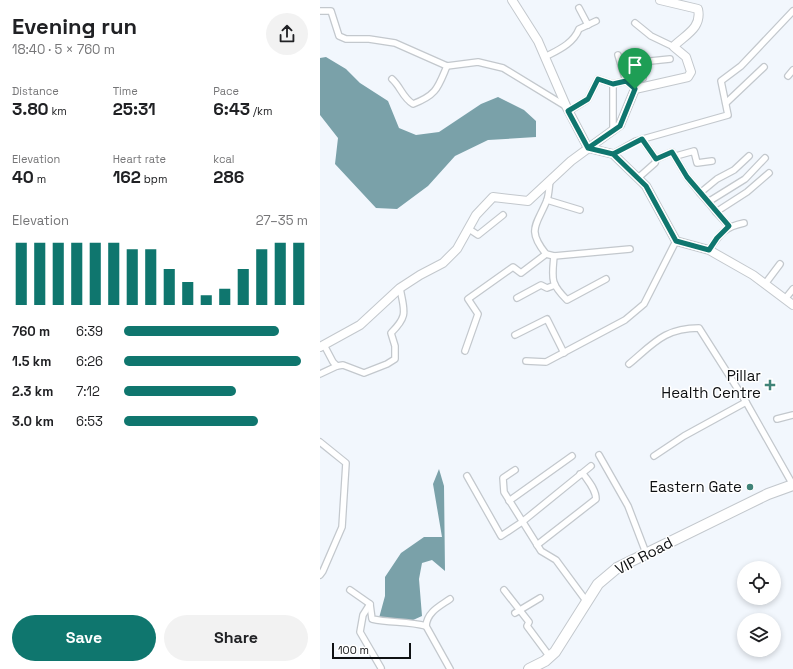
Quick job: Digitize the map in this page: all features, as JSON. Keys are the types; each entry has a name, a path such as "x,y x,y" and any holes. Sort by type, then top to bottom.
{"highway":[{"name":"VIP Road","path":"529,669 550,657 598,584 617,568 768,494 793,485"}],"street":[{"path":"512,0 538,42 568,109 588,148 613,154 646,186 676,241 709,250 765,284 793,305"},
{"path":"662,1 684,4 698,9 700,16 697,26 674,47"},
{"path":"579,8 588,25"},
{"path":"320,11 331,11 339,36 346,39 369,39 395,43 447,66 478,62 504,68 568,109"},
{"path":"613,154 642,139 728,115 721,81 741,66 793,11"},
{"path":"545,57 566,46 577,35 579,29 596,21"},
{"path":"635,23 650,36 674,47 686,57 691,72 688,78 635,89"},
{"path":"618,55 626,81 635,89"},
{"path":"620,64 670,59"},
{"path":"643,62 644,78"},
{"path":"392,79 399,85 404,98 413,104 436,91 447,66"},
{"path":"726,103 764,67"},
{"path":"788,76 793,70"},
{"path":"568,109 588,99 598,79 613,84 626,81"},
{"path":"613,84 613,131"},
{"path":"337,366 332,362 322,346 360,325 400,288 443,263 457,249 476,215 493,197 528,201 588,148 620,126 635,89"},
{"path":"642,139 656,159"},
{"path":"676,156 694,151 697,163 712,161"},
{"path":"638,178 655,163 656,159 672,152 676,156 687,177 729,226"},
{"path":"700,193 717,179 734,170 749,156"},
{"path":"708,202 745,179 765,158"},
{"path":"716,212 747,192 769,173"},
{"path":"550,181 547,200 541,209 534,230 535,239 546,254 554,256 630,249"},
{"path":"547,200 580,210"},
{"path":"469,229 478,235 503,215"},
{"path":"709,250 717,238 729,226 744,223"},
{"path":"526,361 546,362 625,320 644,304 676,241"},
{"path":"465,351 478,314 468,299 513,267 521,272 546,254"},
{"path":"554,256 551,277 559,292 567,300 606,279"},
{"path":"765,284 780,264"},
{"path":"517,298 541,284 547,288 555,285"},
{"path":"320,374 337,366 343,365 364,373 387,364 395,359 395,346 391,333 404,320 404,310 400,288"},
{"path":"785,299 793,289"},
{"path":"515,335 547,319 564,353"},
{"path":"629,364 664,334 684,328 699,328 746,402 793,485"},
{"path":"654,456 684,436 746,402"},
{"path":"777,419 793,415"},
{"path":"320,442 346,463 342,527 320,575"},
{"path":"510,501 572,456"},
{"path":"599,456 628,506 646,553"},
{"path":"467,476 501,536 522,522 591,466"},
{"path":"515,470 503,478 504,492 541,551 556,560 587,602"},
{"path":"537,545 596,499 596,494 592,487 584,475 580,474"},
{"path":"350,590 370,604 372,619 387,623 417,623 426,626"},
{"path":"504,590 518,612 529,622 527,626 550,657"},
{"path":"518,612 540,598"},
{"path":"450,599 433,611 426,620 426,626 450,669"},
{"path":"370,604 363,615 360,632 381,668"}],"water":[{"path":"326,57 346,69 360,83 388,101 399,128 416,135 439,132 481,104 498,97 524,110 536,121 536,137 488,140 455,156 428,186 397,209 376,208 335,164 338,138 320,115 320,58"},
{"path":"439,469 444,486 445,571 432,560 422,563 419,579 422,616 402,625 379,618 385,596 385,577 401,553 424,537 442,537 433,484"}],"place":[{"name":"Pillar Health Centre","path":"770,385"},
{"name":"Eastern Gate","path":"750,487"}],"route":[{"path":"635,89 620,126 588,148 613,154 646,186 676,241 709,250 717,238 729,226 687,177 676,156 672,152 658,156 656,159 642,139 613,154 588,148 568,111 588,99 598,79 613,84 626,81 635,89"}]}
